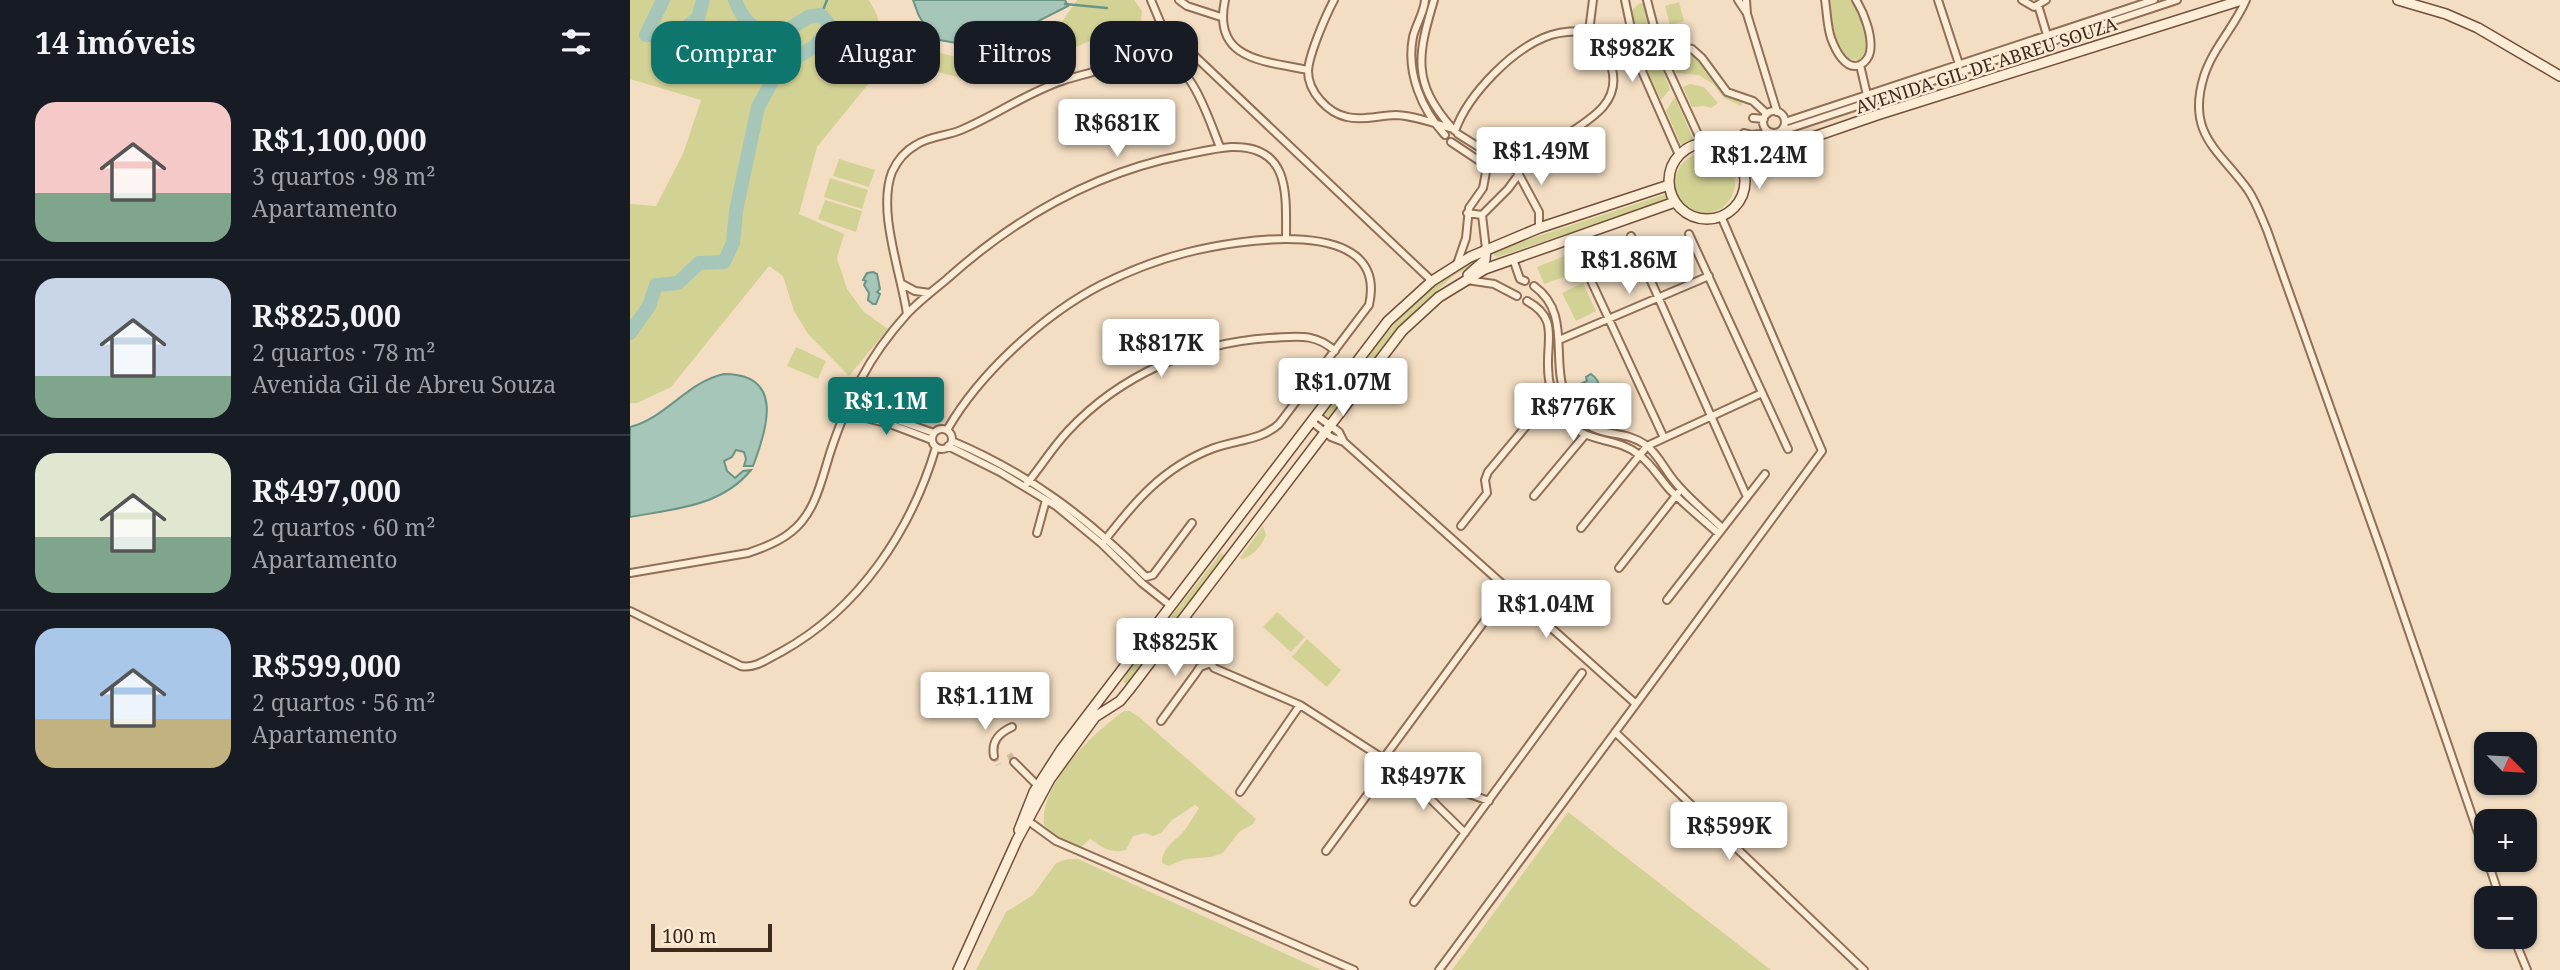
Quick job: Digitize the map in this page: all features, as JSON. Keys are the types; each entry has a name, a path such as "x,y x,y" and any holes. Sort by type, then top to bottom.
{"street":[{"path":"1151,0 1161,24 1432,281"},
{"path":"1179,0 1187,6 1222,17"},
{"path":"1225,0 1222,17 1227,39 1242,53 1259,60 1308,70"},
{"path":"1335,0 1320,33 1308,70 1312,86 1321,101 1343,116 1405,116 1455,131 1519,174 1539,212 1539,228"},
{"path":"1455,131 1432,102 1421,71 1422,39 1434,0 1424,2 1414,34 1412,63 1420,96 1435,125 1446,139 1486,168 1483,188 1467,213 1466,238 1457,264"},
{"path":"1546,151 1555,142 1598,114 1610,94 1613,76 1611,66 1592,39 1590,31 1593,0"},
{"path":"1626,0 1638,62 1679,155"},
{"path":"1647,0 1661,54 1702,143"},
{"path":"1738,0 1747,14"},
{"path":"1746,0 1747,14 1777,112 1783,115 1785,122"},
{"path":"1825,0 1830,34 1835,47 1846,62 1860,65"},
{"path":"1856,0 1863,12 1870,48 1867,59 1860,65"},
{"path":"1938,0 1959,65"},
{"path":"2022,0 2027,5 2038,5 2046,0"},
{"path":"1779,132 1785,122 2137,3 2154,0"},
{"path":"1744,133 1752,135 1779,132 2177,0"},
{"path":"2244,0 2204,75 2200,98 2203,128 2216,154 2252,196 2267,230 2474,821"},
{"name":"AVENIDA GIL DE ABREU SOUZA","path":"1741,162 1890,111 2244,0"},
{"path":"2398,0 2446,14 2478,28 2560,76"},
{"path":"2038,5 2047,35"},
{"path":"1451,142 1455,140 1460,117 1480,89 1520,53 1552,35 1590,31"},
{"path":"1661,54 1680,47 1692,49 1727,92 1753,102 1766,117 1766,129 1771,132"},
{"path":"907,314 888,207 889,183 900,159 920,142 962,130 1061,81 1104,68 1140,51 1159,54 1174,63 1195,88 1220,147"},
{"path":"1860,65 1867,94"},
{"path":"1753,118 1766,117 1777,112"},
{"path":"1445,135 1447,130 1455,131"},
{"path":"1702,143 1724,146 1741,162 1745,173 1742,197 1736,206 1721,216 1704,219 1692,217 1675,202 1669,185 1669,174 1679,155 1693,145 1702,143"},
{"path":"630,573 748,553 793,531 817,494 849,403 876,355 907,314 982,247 1052,201 1129,170 1220,147 1246,147 1266,155 1278,167 1286,190 1286,239"},
{"path":"1482,215 1519,174"},
{"path":"958,970 1040,788 1127,664 1388,321 1432,281 1486,249 1539,228 1669,185"},
{"path":"1040,788 1096,717 1119,701 1129,690 1402,331 1439,297 1485,269 1675,202"},
{"path":"1467,213 1482,215"},
{"path":"1466,280 1470,271 1485,260 1482,215"},
{"path":"1439,970 1822,451 1721,216"},
{"path":"1689,234 1788,449"},
{"path":"1631,236 1747,497"},
{"path":"947,430 966,401 1020,344 1047,321 1100,285 1185,253 1286,239 1316,241 1344,247 1363,262 1370,282 1370,298 1365,312 1273,429 1260,436 1204,452 1176,466 1139,496 1102,544"},
{"path":"1513,259 1520,279 1525,281"},
{"path":"1581,259 1664,438"},
{"path":"1551,344 1709,276"},
{"path":"1466,280 1494,284 1517,296"},
{"path":"902,284 915,291 930,293"},
{"path":"1534,286 1551,302 1558,319 1559,377 1573,411 1593,429 1621,435 1647,446 1679,492"},
{"path":"1527,301 1537,307 1544,316 1551,344 1548,367 1553,394 1568,422 1586,435 1638,454 1720,531"},
{"path":"1028,483 1059,442 1086,413 1129,382 1157,366 1208,348 1250,339 1311,337 1321,340 1335,351"},
{"path":"1581,528 1647,446 1762,393"},
{"path":"1461,526 1487,493 1485,480 1488,472 1553,394"},
{"path":"849,403 934,440 942,449 950,444"},
{"path":"846,413 890,424 934,440"},
{"path":"1314,419 1328,429 1335,440 1344,442 1636,704"},
{"path":"630,611 749,667 800,641 834,615 866,581 899,535 913,508 934,440 940,429 947,430 951,435 950,444"},
{"path":"1534,496 1586,435"},
{"path":"950,444 1028,483 1107,538 1149,577 1192,523"},
{"path":"1667,600 1765,474"},
{"path":"1028,483 1171,606"},
{"path":"1619,568 1679,492"},
{"path":"1037,533 1046,500"},
{"path":"1383,759 1500,600"},
{"path":"1160,650 1178,639 1192,643 1186,617"},
{"path":"1203,649 1216,669 1300,705 1401,770 1489,801"},
{"path":"1161,720 1200,667 1211,663"},
{"path":"1127,664 1119,686 1129,690"},
{"path":"1414,902 1582,673"},
{"path":"1240,792 1300,705"},
{"path":"994,755 993,745 999,735 1012,727"},
{"path":"1615,732 1864,970"},
{"path":"1014,762 1040,788"},
{"path":"1326,852 1390,764"},
{"path":"1401,770 1465,833"},
{"path":"1026,819 1056,841 1354,970"},
{"path":"2518,949 2527,970"}],"shaded area":[{"path":"630,0 869,0 878,21 815,21 815,84 868,84 817,147 799,214 844,234 837,258 847,289 864,312 888,329 849,376 808,334 794,311 783,276 769,266 671,387 637,403 630,403 630,204 656,206 683,154 701,100 630,79"},
{"path":"913,0 1065,0 1068,6 1039,21 954,21 954,43 940,40 940,21 922,21"},
{"path":"1077,0 1134,0 1142,11 1141,21 1090,21 1090,41 1076,47 1076,21 1063,21"},
{"path":"1828,0 1851,0 1866,39 1864,54 1859,60 1849,59 1840,46 1832,24"},
{"path":"1679,2 1684,21 1670,25 1665,6"},
{"path":"1640,3 1646,10 1653,44 1670,89 1661,100 1635,32 1633,9"},
{"path":"1685,51 1701,63 1724,92 1743,101 1741,106 1724,98 1713,84 1699,75 1676,73 1672,58 1676,53"},
{"path":"940,53 954,56 954,76 940,73"},
{"path":"1690,84 1704,87 1718,103 1711,108 1692,107 1683,87"},
{"path":"1675,97 1693,139 1681,145 1666,111"},
{"path":"1705,153 1722,158 1730,166 1735,183 1730,200 1722,208 1705,213 1688,208 1680,200 1675,183 1680,166 1688,158"},
{"path":"839,159 875,170 869,187 833,176"},
{"path":"830,178 868,190 862,209 824,197"},
{"path":"1666,194 1666,200 1660,203 1497,257 1493,254 1493,251"},
{"path":"825,200 862,211 856,232 818,219"},
{"path":"1573,253 1580,271 1544,284 1537,267"},
{"path":"1479,257 1482,260 1453,276 1415,311 1329,417 1323,414 1405,310 1438,282"},
{"path":"867,273 877,274 880,289 877,292 880,294 876,304 868,300 869,293 864,285 866,281 863,280"},
{"path":"1583,283 1596,311 1576,321 1562,293"},
{"path":"796,347 826,361 818,379 787,366"},
{"path":"724,374 743,376 756,383 767,405 763,435 753,466 744,466 744,452 736,450 732,457 724,461 727,471 735,478 743,471 751,470 739,482 711,499 630,517 630,427 655,416 699,384"},
{"path":"1591,374 1598,381 1599,391 1590,392 1581,387 1580,384 1587,381 1586,377"},
{"path":"1263,526 1266,535 1260,546 1247,557 1240,558"},
{"path":"1221,553 1226,556 1128,685 1123,682 1127,673"},
{"path":"1277,612 1305,637 1291,652 1263,627"},
{"path":"1307,639 1341,670 1327,687 1292,657"},
{"path":"1124,711 1130,711 1139,717 1256,819 1253,824 1239,832 1223,853 1185,859 1169,866 1162,863 1165,852 1187,827 1199,808 1195,805 1172,820 1161,833 1153,836 1145,833 1133,836 1126,850 1121,851 1107,849 1090,839 1081,847 1061,841 1044,825 1050,793 1070,761 1098,732"},
{"path":"1568,812 1771,970 1452,970"},
{"path":"1078,859 1321,970 976,970 1006,912 1033,895 1056,863"}],"waterway":[{"path":"663,0 646,35 675,36 698,18 703,0"},
{"path":"630,333 649,306 656,285 678,283 699,263 724,262 733,243 736,211 758,107 775,76 787,63 814,47 827,32 828,23 821,15 808,17 780,35 763,31 747,21 735,0"},
{"path":"821,15 827,0"},
{"path":"1065,4 1107,8"}],"tunnel":[{"path":"1009,754 1014,762"},
{"path":"994,756 998,765"}]}
